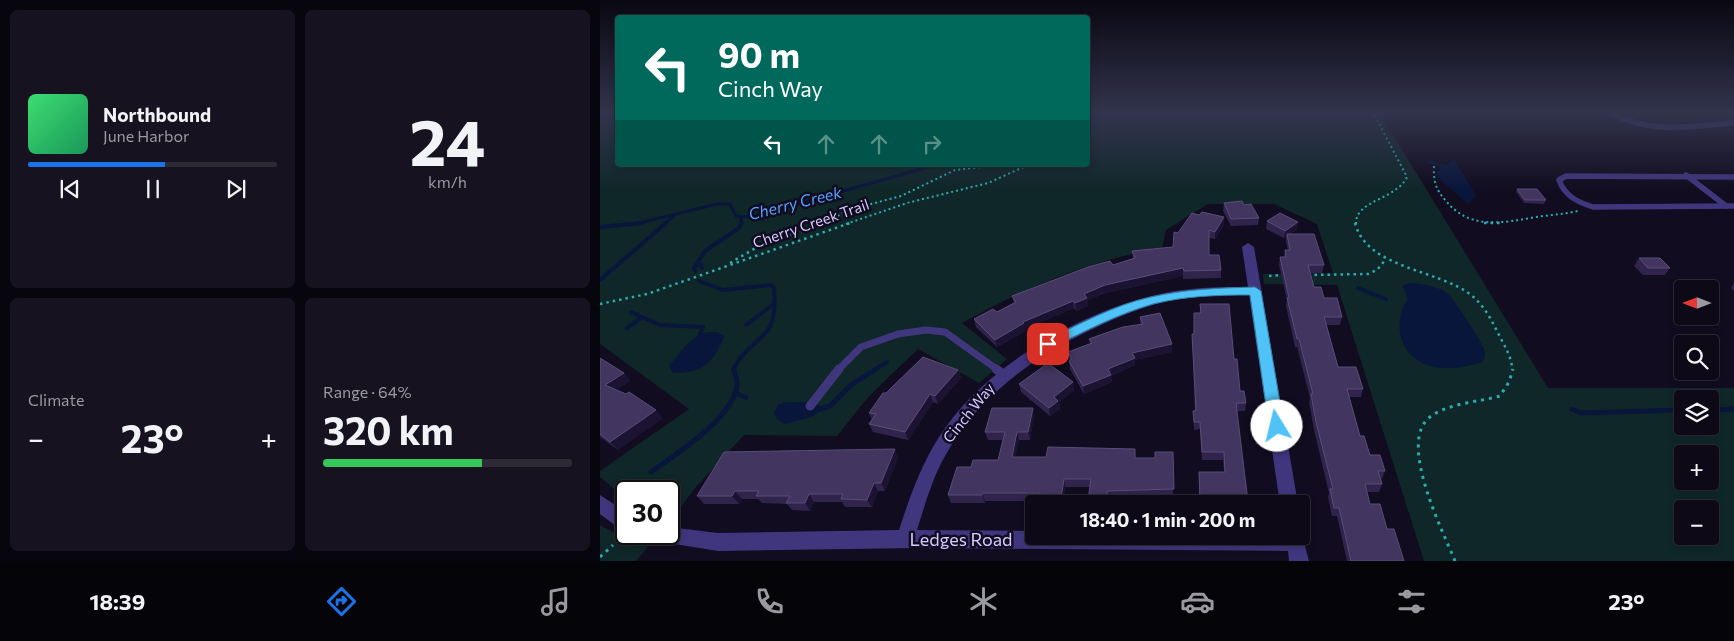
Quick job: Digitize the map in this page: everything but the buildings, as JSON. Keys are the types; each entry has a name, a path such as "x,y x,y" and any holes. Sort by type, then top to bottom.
{"street":[{"path":"1248,247 1288,495"},
{"name":"Cinch Way","path":"905,540 928,470 938,452 973,403 1003,374 1031,354 1064,336 1139,304 1190,293 1255,291"},
{"path":"600,503 615,515"},
{"name":"Ledges Road","path":"680,537 718,542 905,540 1296,547"}],"lane":[{"path":"1686,175 1726,206"},
{"path":"1734,177 1686,175 1566,176 1560,180 1561,186 1572,199 1593,207 1734,206"},
{"path":"810,406 858,349 921,330 937,329 945,332 1003,374"}],"path":[{"path":"1387,138 1407,177 1405,184 1399,190 1363,208 1355,220 1356,229 1364,241 1386,259 1444,279 1471,294 1481,304 1506,347 1512,362 1513,377 1500,396 1443,410 1430,417 1423,426 1418,440 1422,471 1455,561"},
{"path":"1434,166 1431,177 1451,208 1474,221 1494,225 1511,224 1593,207"},
{"path":"725,266 764,243 822,226 845,210 901,196 955,170 981,167"},
{"name":"Cherry Creek Trail","path":"600,304 647,294 898,206 988,182 1023,167"},
{"path":"1306,275 1368,274 1378,270 1386,259"},
{"path":"1269,276 1289,275"},
{"path":"600,557 612,545"}],"green space":[{"path":"600,138 615,138 615,167 1090,167 1090,138 1395,138 1548,388 1734,388 1734,561 1424,561 1337,285 1264,284 1263,274 1333,273 1317,224 1274,204 1208,204 1166,230 1162,248 1135,253 1084,268 1034,287 986,310 962,323 1007,359 979,383 918,349 869,396 837,436 744,435 695,488 680,508 680,480 615,480 615,490 600,477 600,471 689,409 600,344"},
{"path":"600,525 615,533 615,545 641,545 648,547 636,561 600,561"}],"water":[{"path":"1454,160 1476,195 1468,204 1436,176 1437,171"},
{"path":"1410,283 1434,287 1450,296 1468,321 1485,351 1483,362 1444,368 1430,366 1410,354 1400,334 1400,323 1402,311 1408,299 1402,286"},
{"path":"708,332 717,332 725,336 711,360 706,365 693,371 673,373 669,366 682,350 696,337"},
{"path":"786,402 811,402 820,406 817,414 785,424 777,419 774,413 778,405"}],"waterway":[{"path":"1429,162 1448,168"},
{"name":"Cherry Creek","path":"637,223 717,204 730,204 736,216 750,217 929,167"},
{"name":"Cherry Creek","path":"664,224 674,216"},
{"path":"741,218 741,224"},
{"name":"Cherry Creek","path":"600,227 637,223"},
{"name":"Cherry Creek","path":"637,223 642,223"},
{"path":"600,280 666,223"},
{"path":"695,271 694,268 705,251 739,228 742,223"},
{"path":"696,265 701,265 702,268"},
{"path":"699,281 723,290 771,285 774,288 774,304"},
{"path":"1358,288 1386,299"},
{"path":"733,370 740,358 768,329 772,320 774,304"},
{"path":"746,325 774,304"},
{"path":"631,312 660,325 703,327 699,337"},
{"path":"627,328 641,318"},
{"path":"874,370 887,362"},
{"path":"651,472 689,445 716,422 734,397 737,384 734,369"},
{"path":"814,411 830,406 851,385 876,369"},
{"path":"735,393 746,397"},
{"path":"1572,409 1581,413 1674,410"},
{"path":"1719,410 1734,409"}],"route":[{"path":"1048,344 1098,320 1151,301 1206,292 1255,291 1277,426"}]}
